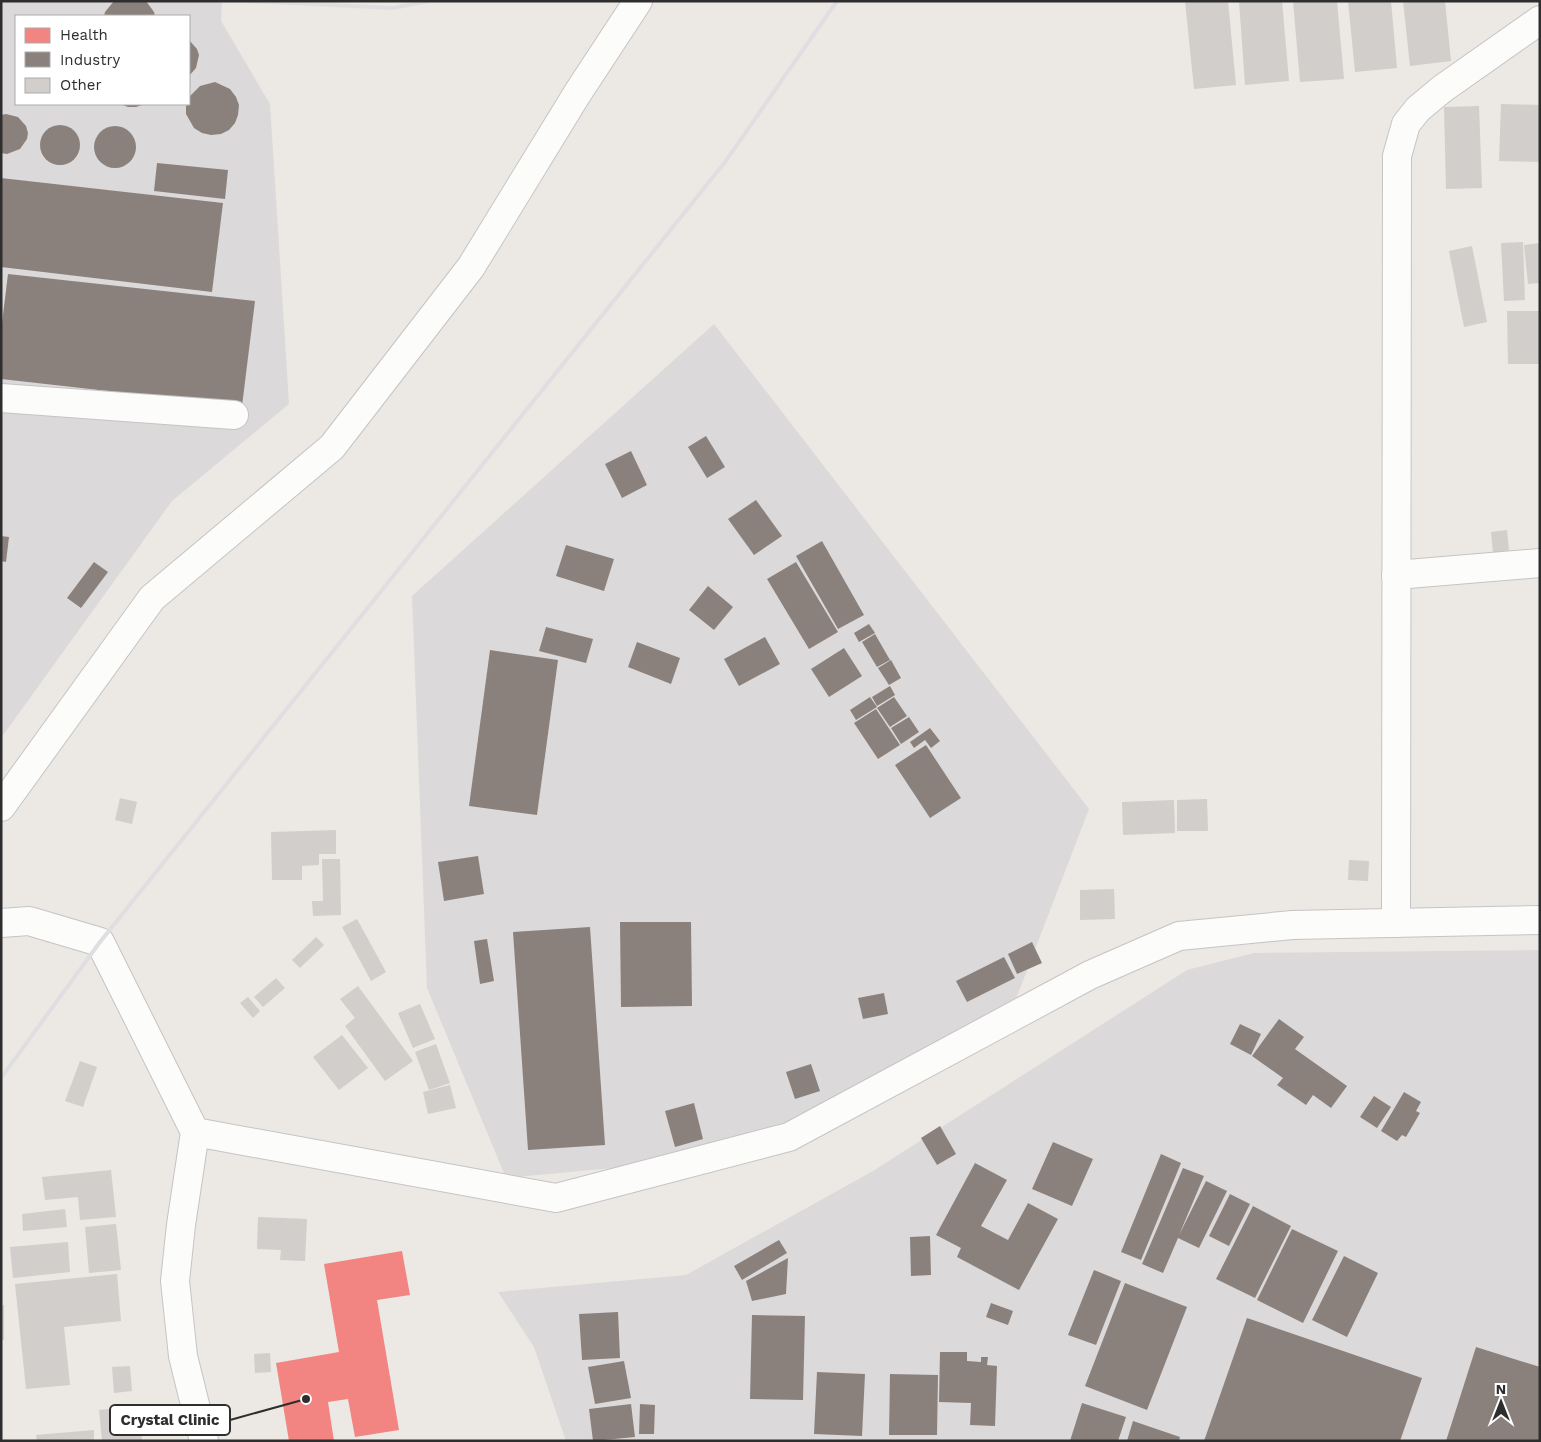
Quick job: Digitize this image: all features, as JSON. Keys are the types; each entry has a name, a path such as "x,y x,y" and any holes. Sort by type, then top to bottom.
{"street":[{"path":"1,807 152,598 332,447 471,267 577,94 638,1"},
{"path":"1396,923 1397,156 1406,124 1418,109 1442,89 1540,20"},
{"path":"1,398 234,415"},
{"path":"1396,575 1540,563"},
{"path":"195,1132 556,1198 789,1137 1090,975 1179,936 1292,925 1540,920"},
{"path":"1,923 29,921 100,942 195,1132 180,1225 175,1281 183,1356 204,1441"}],"shaded area":[{"path":"1,1 222,1 221,21 270,104 289,404 172,501 1,738"},
{"path":"714,324 1089,809 1011,1012 786,1152 506,1178 427,988 412,596"},
{"path":"1540,950 1540,1441 566,1441 534,1347 498,1292 686,1275 873,1171 1187,970 1254,953"}],"building: Health":[{"path":"402,1251 410,1295 377,1300 399,1430 355,1437 348,1399 328,1402 334,1441 289,1441 276,1363 339,1352 324,1264"}],"building: Industry":[{"path":"114,1 146,1 155,15 104,15"},
{"path":"190,41 197,49 199,55 196,68 190,75"},
{"path":"215,82 230,89 236,97 239,105 238,115 235,123 229,130 221,134 211,135 202,133 194,128 186,114 186,106 190,105 190,96 200,86"},
{"path":"123,105 142,105 136,107"},
{"path":"6,114 18,117 26,126 28,133 27,139 20,149 7,154 1,153 1,115"},
{"path":"64,125 71,128 77,134 80,145 79,153 71,162 64,165 56,165 49,162 41,153 40,141 43,134 52,126"},
{"path":"119,126 127,129 133,135 136,147 133,159 127,165 111,168 103,165 97,159 94,143 97,135 103,129"},
{"path":"157,163 228,170 225,199 154,191"},
{"path":"1,178 223,203 212,292 1,267"},
{"path":"8,274 255,301 242,406 1,379 1,331"},
{"path":"706,436 725,467 707,478 688,447"},
{"path":"631,451 647,485 622,498 605,464"},
{"path":"756,500 782,536 754,555 728,519"},
{"path":"1,536 9,537 6,562 1,561"},
{"path":"822,541 864,615 838,629 796,556"},
{"path":"566,545 614,559 604,591 556,576"},
{"path":"94,562 108,572 81,608 67,598"},
{"path":"796,562 838,632 809,649 767,579"},
{"path":"708,586 733,607 714,630 689,610"},
{"path":"869,624 875,633 859,642 854,633"},
{"path":"546,627 593,639 586,663 539,651"},
{"path":"875,634 890,660 877,667 862,642"},
{"path":"765,637 780,664 739,686 724,659"},
{"path":"637,642 680,658 671,684 628,667"},
{"path":"844,648 862,676 829,697 811,669"},
{"path":"490,650 558,660 537,815 469,806"},
{"path":"891,660 901,678 889,685 878,668"},
{"path":"890,686 895,695 877,706 872,697"},
{"path":"870,697 877,707 856,720 850,710"},
{"path":"894,697 907,716 890,727 877,708"},
{"path":"876,709 900,745 878,759 854,723"},
{"path":"909,717 919,732 901,744 891,728"},
{"path":"930,728 940,741 931,748 925,740 914,748 910,742"},
{"path":"926,745 961,798 930,818 895,765"},
{"path":"478,856 484,894 444,901 438,862"},
{"path":"620,922 691,922 692,1006 621,1007"},
{"path":"590,927 605,1145 528,1150 513,932"},
{"path":"487,939 494,981 480,984 474,941"},
{"path":"1032,942 1042,963 1017,974 1008,954"},
{"path":"1004,957 1015,978 967,1002 956,981"},
{"path":"884,993 888,1014 863,1019 858,998"},
{"path":"1279,1019 1304,1037 1295,1049 1347,1086 1331,1108 1313,1095 1306,1105 1277,1085 1283,1078 1252,1056"},
{"path":"1240,1024 1261,1034 1251,1055 1230,1044"},
{"path":"811,1064 820,1091 795,1099 786,1072"},
{"path":"1404,1092 1421,1102 1416,1111 1420,1113 1406,1137 1402,1135 1397,1141 1381,1131"},
{"path":"1374,1096 1391,1107 1377,1128 1360,1117"},
{"path":"694,1103 703,1139 675,1147 665,1111"},
{"path":"940,1126 956,1154 937,1165 921,1138"},
{"path":"1053,1142 1093,1159 1072,1206 1032,1189"},
{"path":"1161,1154 1181,1163 1141,1260 1121,1252"},
{"path":"975,1163 1007,1180 981,1226 1008,1240 1028,1203 1058,1219 1019,1290 957,1257 961,1248 936,1235"},
{"path":"1183,1168 1204,1176 1179,1235 1206,1181 1227,1191 1199,1248 1178,1238 1163,1273 1142,1264"},
{"path":"1230,1194 1250,1204 1229,1246 1209,1236"},
{"path":"1253,1206 1291,1226 1255,1298 1216,1279"},
{"path":"1292,1229 1338,1251 1303,1323 1257,1300"},
{"path":"930,1236 931,1275 911,1276 910,1237"},
{"path":"779,1240 787,1253 742,1280 734,1266"},
{"path":"1344,1256 1378,1273 1347,1337 1312,1320"},
{"path":"788,1258 786,1294 752,1301 746,1281"},
{"path":"1094,1270 1121,1281 1096,1345 1068,1335"},
{"path":"1125,1283 1187,1307 1147,1410 1085,1386"},
{"path":"991,1303 1013,1311 1008,1325 986,1317"},
{"path":"618,1312 620,1358 582,1360 579,1314"},
{"path":"752,1315 805,1316 803,1400 750,1399"},
{"path":"1247,1318 1422,1378 1400,1441 1204,1441"},
{"path":"1476,1347 1540,1367 1540,1441 1446,1441"},
{"path":"940,1352 967,1352 967,1361 981,1362 981,1357 988,1357 987,1365 997,1366 995,1426 970,1425 971,1403 939,1402"},
{"path":"624,1361 631,1398 595,1404 588,1367"},
{"path":"817,1372 865,1374 862,1436 814,1434"},
{"path":"890,1374 938,1375 937,1435 889,1435"},
{"path":"1082,1403 1126,1417 1118,1441 1070,1441"},
{"path":"631,1404 635,1437 593,1441 589,1409"},
{"path":"640,1404 655,1405 654,1434 639,1434"},
{"path":"1133,1421 1180,1437 1179,1441 1127,1441"}],"building: Other":[{"path":"1185,1 1228,1 1236,85 1194,89"},
{"path":"1239,1 1282,1 1289,81 1245,85"},
{"path":"1293,1 1337,1 1344,79 1300,82"},
{"path":"1348,1 1391,1 1397,68 1355,72"},
{"path":"1403,1 1445,1 1451,61 1410,66"},
{"path":"1501,104 1540,105 1540,162 1499,161"},
{"path":"1479,106 1482,188 1446,189 1444,107"},
{"path":"1523,242 1525,300 1504,301 1501,243"},
{"path":"1540,243 1540,283 1528,284 1524,245"},
{"path":"1472,246 1487,322 1464,327 1449,251"},
{"path":"1507,311 1540,311 1540,364 1508,364"},
{"path":"1507,530 1509,550 1493,553 1491,532"},
{"path":"120,798 137,802 132,824 115,820"},
{"path":"1207,799 1208,831 1177,831 1177,800"},
{"path":"1174,800 1175,833 1123,835 1122,802"},
{"path":"336,830 336,854 319,854 319,865 302,866 302,880 272,880 271,832"},
{"path":"322,859 340,859 341,915 313,916 312,901 323,901"},
{"path":"1349,860 1369,861 1368,881 1348,880"},
{"path":"1114,889 1115,919 1080,920 1080,890"},
{"path":"357,919 386,972 371,981 342,927"},
{"path":"316,937 324,945 300,968 292,960"},
{"path":"276,978 285,988 263,1007 254,997"},
{"path":"358,986 413,1061 385,1081 345,1026 355,1018 340,999"},
{"path":"248,997 260,1011 253,1018 240,1003"},
{"path":"420,1004 435,1039 413,1048 398,1013"},
{"path":"342,1035 368,1068 339,1090 313,1057"},
{"path":"436,1044 450,1083 429,1090 415,1052"},
{"path":"80,1061 97,1067 83,1107 65,1101"},
{"path":"450,1085 456,1108 428,1114 423,1092"},
{"path":"111,1170 116,1217 80,1220 78,1197 45,1200 42,1177"},
{"path":"65,1209 67,1227 23,1231 22,1214"},
{"path":"258,1217 307,1219 305,1261 280,1260 281,1250 257,1249"},
{"path":"116,1224 121,1270 89,1273 85,1227"},
{"path":"68,1242 70,1272 13,1278 10,1247"},
{"path":"117,1274 121,1321 64,1327 70,1385 26,1389 15,1284"},
{"path":"1,1305 4,1305 4,1340 1,1340"},
{"path":"270,1353 271,1372 255,1373 254,1354"},
{"path":"130,1366 132,1391 114,1393 112,1367"},
{"path":"139,1406 142,1441 102,1441 99,1410"},
{"path":"94,1430 94,1441 37,1441 36,1435"}],"railway":[{"path":"248,1 393,8 429,1"},
{"path":"1,1078 100,942 725,162 837,1"}],"place":[{"name":"Crystal Clinic","path":"306,1399"}]}
